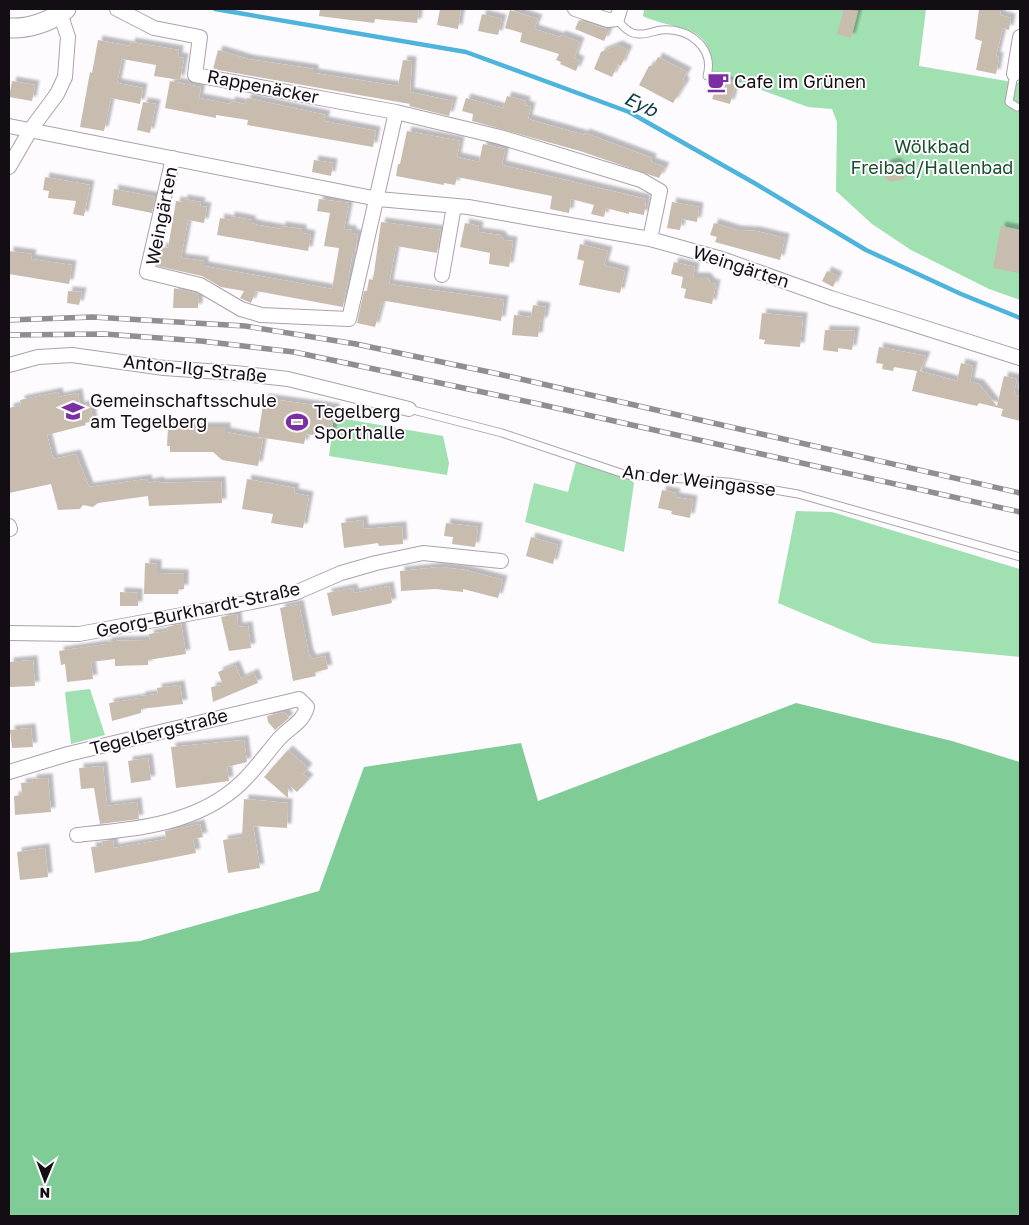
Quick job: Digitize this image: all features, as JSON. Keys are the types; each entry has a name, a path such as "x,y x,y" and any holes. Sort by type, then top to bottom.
{"main road":[{"path":"9,28 21,29 63,11"}],"street":[{"name":"Rappenäcker","path":"117,9 154,28 200,37 195,75 396,112 500,137 641,180 660,191 650,239"},
{"path":"575,9 608,20 619,14"},
{"path":"9,167 30,129 57,94 65,76 68,38 63,11"},
{"path":"1014,74 1020,37"},
{"path":"378,199 396,112"},
{"name":"Weingärten","path":"9,126 378,199 454,206 601,229 650,239 722,259 831,298 1020,358"},
{"name":"Weingärten","path":"174,158 147,272 200,285 241,309 261,315 349,319 378,199"},
{"path":"442,275 454,206"},
{"name":"Anton-Ilg-Straße","path":"9,365 38,358 72,355 164,368 288,379 409,409"},
{"name":"Georg-Burkhardt-Straße","path":"9,633 79,634 252,602 295,593 341,573 423,553 501,561"},
{"name":"Tegelbergstraße","path":"9,772 68,754 299,699 307,707 305,717 283,733 240,784 199,812 139,828 77,835"}],"lane":[{"path":"619,14 622,26 636,34 672,30 696,40 708,54 710,67 707,76"},
{"path":"1014,74 1009,102 1017,107"},
{"name":"An der Weingasse","path":"409,409 502,433 628,475 728,482 798,494 1020,557"}],"green space":[{"name":"Wölkbad Freibad/Hallenbad","path":"644,9 926,9 919,66 1018,83 1020,74 1020,300 989,289 911,250 872,224 836,191 837,122 832,109 808,107 712,72 711,56 706,44 699,36 680,27 643,16"},
{"path":"334,417 443,436 449,463 447,475 329,456"},
{"path":"576,462 630,479 634,483 624,552 525,522 534,483 568,492"},
{"path":"796,511 832,512 1020,569 1020,657 873,643 778,603"},
{"path":"90,689 105,735 71,744 65,692"},
{"path":"796,703 952,741 1020,762 1020,1216 9,1216 9,953 140,941 319,891 364,767 521,743 538,801"}],"building":[{"path":"320,9 419,9 417,23 375,19 374,23 319,16"},
{"path":"440,9 461,9 458,29 437,25"},
{"path":"844,9 858,11 851,38 837,34"},
{"path":"979,9 1001,9 1000,15 1011,18 1009,30 1003,28 996,56 999,57 996,74 976,70 982,41 975,39"},
{"path":"510,10 538,19 534,29 560,37 561,35 580,42 574,58 580,61 576,71 560,64 561,62 556,60 559,54 520,42 522,33 505,28"},
{"path":"482,14 502,19 498,35 478,31"},
{"path":"579,20 609,30 604,41 575,29"},
{"path":"98,40 130,46 131,42 179,50 178,57 184,58 180,80 154,76 156,65 122,59 117,83 143,88 140,104 111,98 104,131 80,127"},
{"path":"618,45 628,50 621,66 618,64 612,77 594,69 601,52"},
{"path":"218,50 248,59 314,69 314,73 398,86 403,60 412,61 410,92 453,101 449,116 409,106 410,104 213,69"},
{"path":"658,57 687,72 683,79 685,84 673,103 639,85 649,66 654,65"},
{"path":"712,77 736,84 730,104 712,99 714,93 707,90"},
{"path":"12,81 35,85 32,101 9,97"},
{"path":"170,81 201,87 199,98 230,104 231,101 245,104 247,98 326,115 324,121 376,131 373,147 247,125 248,120 216,115 216,118 165,108"},
{"path":"507,96 526,101 525,105 531,107 528,119 584,135 585,133 652,158 651,162 665,167 659,178 580,151 472,121 473,114 462,111 466,98 503,108"},
{"path":"143,102 156,104 150,133 137,130"},
{"path":"407,131 460,141 457,157 479,162 483,144 505,149 502,165 646,199 644,215 629,212 629,214 606,208 604,217 591,214 594,205 571,199 569,213 550,209 552,196 457,177 455,185 444,183 444,185 396,176"},
{"path":"314,160 333,163 331,176 312,172"},
{"path":"895,162 901,167 904,179 891,182 885,178 883,170 887,164"},
{"path":"45,177 90,185 84,216 73,214 76,201 48,198 49,191 43,190"},
{"path":"114,189 155,197 152,213 112,205"},
{"path":"183,199 201,202 200,206 207,207 204,223 188,220 181,258 204,261 204,266 332,289 339,248 324,246 330,213 317,211 319,199 349,203 344,229 352,230 352,233 358,235 355,251 353,251 343,307 256,291 251,303 240,298 244,291 221,287 202,276 157,266 162,247 168,248 176,201 183,202"},
{"path":"672,202 699,207 697,222 682,219 680,230 667,228"},
{"path":"230,216 251,220 251,223 258,225 281,229 281,226 302,229 302,233 311,235 308,251 217,235 220,218 230,220"},
{"path":"381,222 441,230 437,253 396,246 389,284 504,300 501,321 382,301 375,327 357,323 364,291 367,291 369,279 373,280"},
{"path":"465,223 479,226 478,232 500,235 504,240 513,241 509,267 489,264 490,253 460,247"},
{"path":"714,223 737,230 756,231 785,238 780,260 715,242 717,237 710,235"},
{"path":"1001,226 1020,230 1020,273 993,268"},
{"path":"580,244 608,251 604,265 625,271 620,293 579,285 584,261 577,259"},
{"path":"9,251 32,254 31,259 72,265 69,284 9,274"},
{"path":"674,262 695,267 693,277 706,277 711,283 716,284 712,304 684,298 686,289 681,288 683,277 671,274"},
{"path":"827,271 838,276 833,287 822,281"},
{"path":"174,288 199,294 198,308 173,308"},
{"path":"68,291 82,292 79,305 67,303"},
{"path":"533,305 546,307 543,322 540,321 538,337 512,335 514,315 531,317"},
{"path":"762,313 803,317 800,347 764,344 765,340 759,339"},
{"path":"825,330 855,331 852,350 838,348 838,352 823,350"},
{"path":"879,347 926,356 920,371 957,381 961,363 973,366 970,382 979,384 997,406 1004,376 1017,379 1014,392 1020,396 1020,421 1001,416 1003,409 979,403 977,406 912,391 917,371 894,367 893,371 882,369 883,364 876,363"},
{"path":"58,392 59,397 78,393 80,406 90,404 93,421 85,423 86,425 47,435 53,459 76,454 89,487 147,479 148,483 159,481 160,483 221,481 222,503 149,506 148,496 98,503 93,507 83,505 80,509 58,510 51,484 9,493 9,408 21,405 20,400"},
{"name":"Tegelberg Sporthalle","path":"264,398 335,408 331,438 306,434 304,444 258,437"},
{"path":"168,427 226,427 226,432 263,439 258,466 222,460 213,452 170,452 170,446 167,446"},
{"path":"247,479 295,488 294,493 309,496 303,528 271,523 273,514 242,509"},
{"path":"662,490 676,493 675,497 693,500 690,518 671,514 672,511 658,508"},
{"path":"363,520 364,529 402,526 403,544 379,546 378,543 344,548 341,523"},
{"path":"446,523 478,527 475,547 452,544 453,537 444,536"},
{"path":"531,537 558,545 553,564 526,556"},
{"path":"145,563 157,564 157,573 184,574 184,589 179,589 178,594 144,594"},
{"path":"440,567 465,570 503,580 498,598 463,589 463,592 436,589 401,591 400,571"},
{"path":"389,586 392,603 332,616 327,593 353,588 354,593"},
{"path":"120,592 138,593 138,606 120,606"},
{"path":"299,604 309,654 312,659 325,656 328,669 315,672 316,676 293,681 280,608"},
{"path":"237,614 238,627 248,626 251,648 229,651 221,617"},
{"path":"181,624 186,654 148,660 148,665 115,666 115,659 91,662 93,679 67,682 65,664 61,665 59,651 107,644 107,642 115,641 150,640 149,634 168,631 167,627"},
{"path":"33,660 35,686 9,687 9,662"},
{"path":"235,665 241,679 254,673 258,683 213,702 211,687 223,685 218,672"},
{"path":"180,685 183,704 141,709 141,713 112,721 109,703 158,694 157,688"},
{"path":"284,712 289,718 275,730 268,722 267,716"},
{"path":"31,728 33,747 12,748 10,730"},
{"path":"244,740 247,762 227,767 229,781 176,788 171,747"},
{"path":"288,750 308,768 303,774 309,779 297,792 288,784 288,798 264,777"},
{"path":"148,758 151,780 131,783 128,761"},
{"path":"103,766 107,806 137,802 139,819 100,824 94,788 81,789 79,768"},
{"path":"48,778 51,812 15,815 14,796 22,795 21,783 33,782 32,779"},
{"path":"244,799 288,803 287,828 253,826 260,868 228,873 223,840 242,837"},
{"path":"200,824 203,837 193,839 196,853 95,873 91,847 103,846 102,841 113,840 114,848 166,839 165,831"},
{"path":"45,848 48,877 20,880 17,852"}],"waterway":[{"name":"Eyb","path":"215,9 466,52 629,112 756,184 866,250 961,294 1020,318"}],"railway":[{"path":"9,320 93,317 245,326 356,344 494,373 1020,493"},
{"path":"9,335 104,334 201,341 294,352 534,403 1020,512"}],"place":[{"name":"Cafe im Grünen","path":"718,82"},
{"name":"Gemeinschaftsschule am Tegelberg","path":"73,411"},
{"name":"Tegelberg Sporthalle","path":"297,422"}]}
